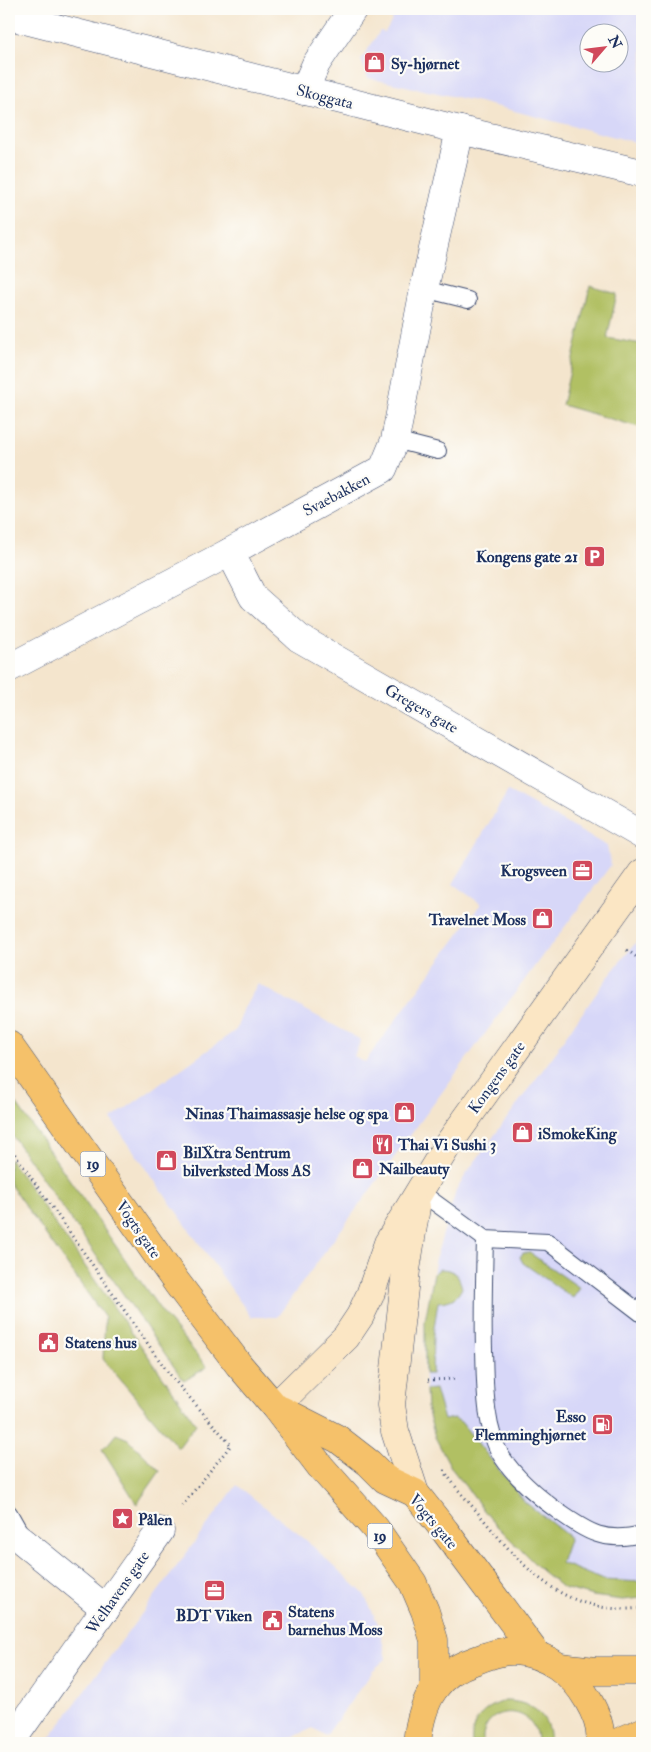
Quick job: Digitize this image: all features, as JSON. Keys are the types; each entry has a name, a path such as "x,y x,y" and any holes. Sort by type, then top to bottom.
{"highway":[{"name":"Vogts gate","path":"9,1046 176,1283 238,1365 275,1407 320,1466 375,1528 413,1583 426,1611 434,1640 434,1689"},
{"name":"Vogts gate","path":"275,1407 338,1439 369,1463 385,1479 415,1493 549,1661"},
{"name":"19","path":"417,1743 421,1714 434,1689 447,1675 462,1665 487,1656 513,1651 594,1671 642,1671"},
{"name":"19","path":"549,1661 581,1686 594,1710 601,1737 600,1743"},
{"path":"616,1743 642,1732"}],"street":[{"path":"304,90 316,64 353,9"},
{"name":"Skoggata","path":"9,16 460,130 642,173"},
{"name":"Svaebakken","path":"9,668 383,469 395,440 424,289 460,130"},
{"name":"Gregers gate","path":"230,552 253,597 299,638 642,835"},
{"name":"Kongens gate","path":"275,1407 351,1330 370,1295 388,1243 447,1146 642,873"},
{"path":"415,1493 395,1431 391,1405 406,1270 419,1191"},
{"name":"Welhavens gate","path":"10,1743 160,1531"},
{"path":"19,1538 106,1609"}],"lane":[{"path":"424,289 468,300"},
{"path":"395,440 438,451"},
{"path":"419,1191 485,1239 548,1242 642,1314"},
{"path":"485,1239 485,1393 493,1435 501,1455 515,1475 554,1509 584,1530 606,1537 626,1538 642,1534"},
{"path":"9,1513 19,1538"}],"path":[{"path":"624,948 642,961"},
{"path":"9,1146 169,1374 231,1445 160,1531"},
{"path":"425,1380 484,1377"},
{"path":"441,1465 450,1479 502,1542 544,1583 564,1595 581,1601 607,1607 642,1608"}],"shaded area":[{"path":"393,9 642,9 642,144 479,102 368,78 361,60 380,31 385,32 393,19 389,16"},
{"path":"508,791 607,846 611,865 277,1317 251,1317 111,1119 236,1030 244,1008 258,984 361,1040 354,1056 365,1062 481,904 453,884"},
{"path":"642,935 642,1598 622,1600 593,1596 563,1588 541,1570 493,1522 452,1469 435,1437 427,1408 424,1366 425,1321 436,1257 456,1191 468,1171 559,1048 611,973"},
{"path":"237,1485 306,1540 364,1594 380,1628 386,1659 373,1670 326,1736 313,1728 280,1743 46,1743"}],"green space":[{"path":"590,286 617,294 607,338 642,344 642,428 562,405"},
{"path":"9,1093 164,1315 207,1367 184,1381 9,1131"},
{"path":"9,1158 196,1424 178,1448 103,1359 105,1318 9,1183"},
{"path":"523,1253 530,1253 580,1288 573,1298 523,1263 520,1257"},
{"path":"440,1269 449,1270 455,1274 462,1288 452,1299 438,1302 433,1334 432,1374 425,1374 425,1321 434,1273"},
{"path":"435,1389 444,1420 454,1418 461,1422 525,1502 568,1536 569,1540 561,1563 603,1580 642,1582 642,1598 622,1600 593,1596 563,1588 541,1570 493,1522 452,1469 435,1437 427,1408 426,1390"},
{"path":"116,1434 128,1439 160,1471 137,1504 102,1449"},
{"path":"505,1701 523,1704 538,1712 547,1725 549,1743 537,1743 535,1729 528,1720 519,1714 509,1713 499,1715 490,1721 484,1730 483,1743 472,1743 473,1728 480,1716 491,1707"}],"place":[{"name":"Sy-hjørnet","path":"375,63"},
{"name":"Kongens gate 21","path":"594,556"},
{"name":"Krogsveen","path":"583,870"},
{"name":"Travelnet Moss","path":"542,919"},
{"name":"Ninas Thaimassasje helse og spa","path":"404,1113"},
{"name":"iSmokeKing","path":"522,1133"},
{"name":"Thai Vi Sushi 3","path":"382,1144"},
{"name":"BilXtra Sentrum bilverksted Moss AS","path":"167,1161"},
{"name":"Nailbeauty","path":"363,1168"},
{"name":"Statens hus","path":"49,1342"},
{"name":"Esso Flemminghjørnet","path":"602,1425"},
{"name":"Pålen","path":"122,1519"},
{"name":"BDT Viken","path":"214,1591"},
{"name":"Statens barnehus Moss","path":"272,1620"}]}
